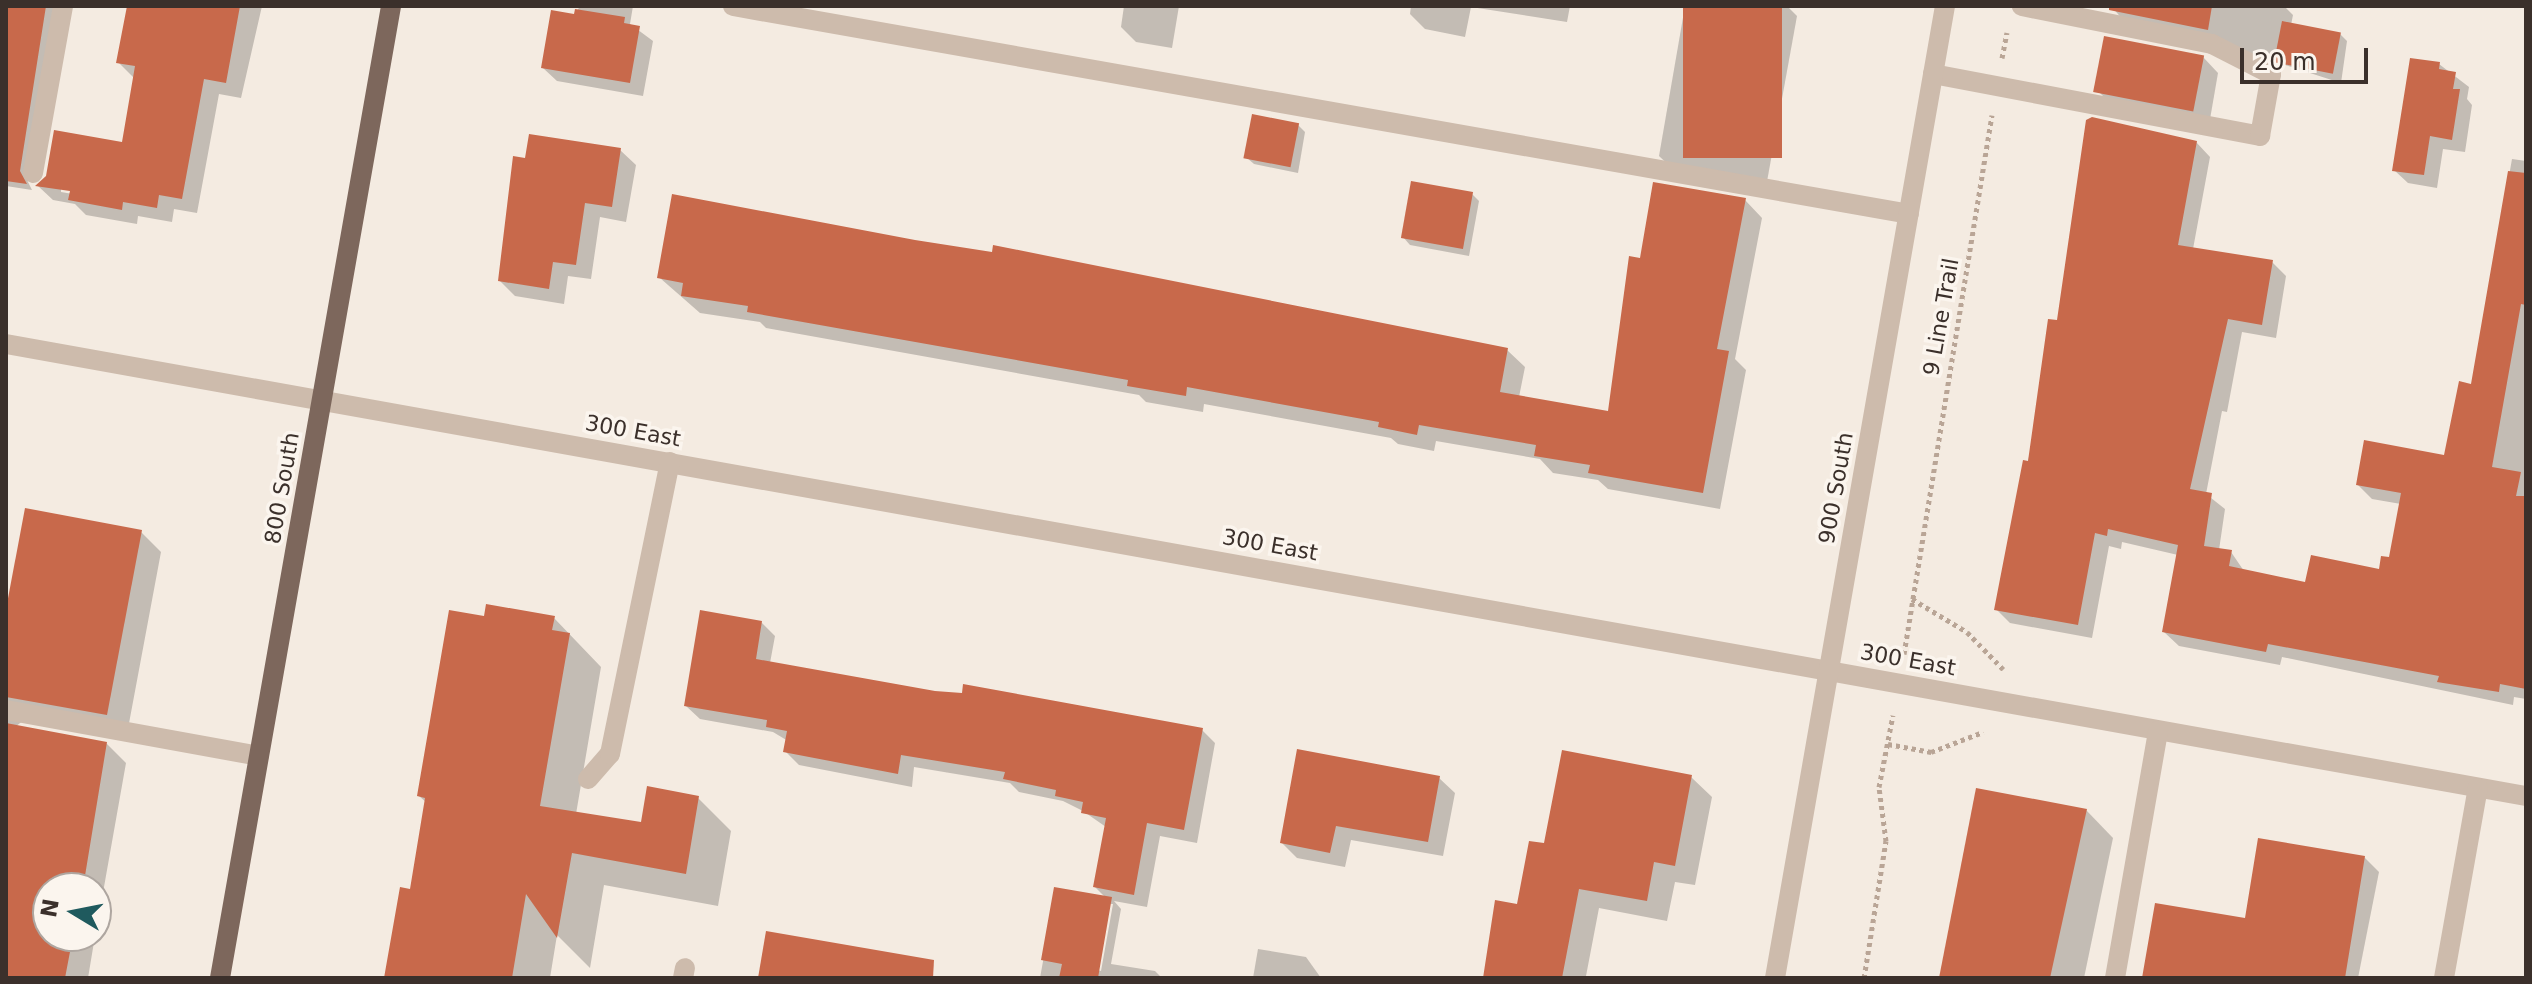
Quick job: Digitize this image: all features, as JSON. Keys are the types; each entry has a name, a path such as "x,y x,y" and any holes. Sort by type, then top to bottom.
{"main road":[{"name":"800 South","path":"220,978 391,6"}],"street":[{"path":"33,173 63,6"},
{"path":"733,6 1909,214"},
{"name":"900 South","path":"1775,978 1945,6"},
{"path":"1933,74 2260,136 2271,74 2212,44 2016,13"},
{"name":"300 East","path":"6,344 2526,796"},
{"path":"588,779 610,754 670,462"},
{"path":"6,710 259,756"},
{"path":"2115,978 2158,731"},
{"path":"2444,978 2478,788"}],"path":[{"name":"9 Line Trail","path":"1906,634 1997,86 2016,13"},
{"path":"1912,599 1967,632"},
{"path":"1864,978 1886,841 1879,787 1891,724"},
{"path":"1888,744 1931,752"}],"building":[{"path":"6,6 46,6 20,171 27,184 6,181"},
{"path":"127,6 240,6 226,83 204,79 182,199 159,195 157,208 123,202 122,210 68,200 70,191 35,186 46,176 54,130 122,142 135,66 116,63"},
{"path":"1683,6 1782,6 1782,158 1683,158"},
{"path":"2109,6 2212,6 2208,30 2109,10"},
{"path":"575,9 625,17 624,23 640,26 630,83 541,68 551,10 574,14"},
{"path":"2282,21 2341,32 2333,74 2274,62"},
{"path":"2104,36 2204,55 2193,111 2093,92"},
{"path":"2410,58 2440,62 2439,69 2456,72 2453,89 2460,89 2452,140 2430,136 2424,175 2392,171"},
{"path":"1252,114 1299,123 1291,167 1243,158"},
{"path":"2092,117 2197,141 2178,245 2273,260 2262,325 2228,319 2190,489 2212,493 2204,546 2232,550 2229,566 2305,582 2311,555 2379,569 2381,556 2389,557 2401,493 2356,485 2364,440 2444,455 2459,381 2471,384 2508,171 2526,173 2526,305 2521,304 2492,467 2521,472 2516,496 2526,496 2526,689 2500,684 2499,692 2437,682 2439,676 2268,644 2266,652 2162,632 2178,545 2108,529 2107,536 2095,533 2078,625 1994,610 2023,460 2028,461 2048,319 2057,320 2086,120"},
{"path":"529,134 621,148 612,207 585,203 576,265 553,262 549,289 498,281 513,156 525,158"},
{"path":"1411,181 1473,192 1463,249 1401,238"},
{"path":"1653,182 1746,198 1717,349 1729,351 1703,493 1588,473 1590,465 1534,456 1536,445 1419,425 1417,435 1378,427 1379,422 1187,387 1186,396 1127,386 1128,380 747,312 748,306 681,296 683,283 657,278 672,194 915,240 992,252 993,245 1508,348 1500,392 1608,411 1629,256 1640,258"},
{"path":"25,508 142,530 107,715 6,697 6,609"},
{"path":"486,604 555,616 552,630 570,633 540,806 641,822 647,786 699,796 686,874 572,853 557,938 526,894 512,978 384,978 400,887 410,889 425,798 417,796 449,610 484,616"},
{"path":"700,610 762,621 756,659 935,691 962,693 963,684 1203,728 1184,830 1147,823 1134,895 1093,887 1106,818 1081,813 1083,802 1055,796 1056,790 1003,779 1005,772 901,755 898,774 783,752 787,731 766,727 767,720 684,706"},
{"path":"6,723 107,742 86,872 32,872 32,952 70,952 65,978 6,978"},
{"path":"1297,749 1440,776 1428,842 1336,826 1330,853 1280,843"},
{"path":"1562,750 1692,775 1675,866 1654,862 1647,901 1579,889 1562,978 1483,978 1495,900 1517,904 1529,841 1544,843"},
{"path":"1976,788 2087,809 2050,978 1939,978"},
{"path":"2258,838 2365,856 2345,978 2142,978 2155,903 2245,918"},
{"path":"1054,887 1112,897 1098,978 1059,978 1062,964 1041,960"},
{"path":"766,931 934,960 933,978 758,978"}]}
